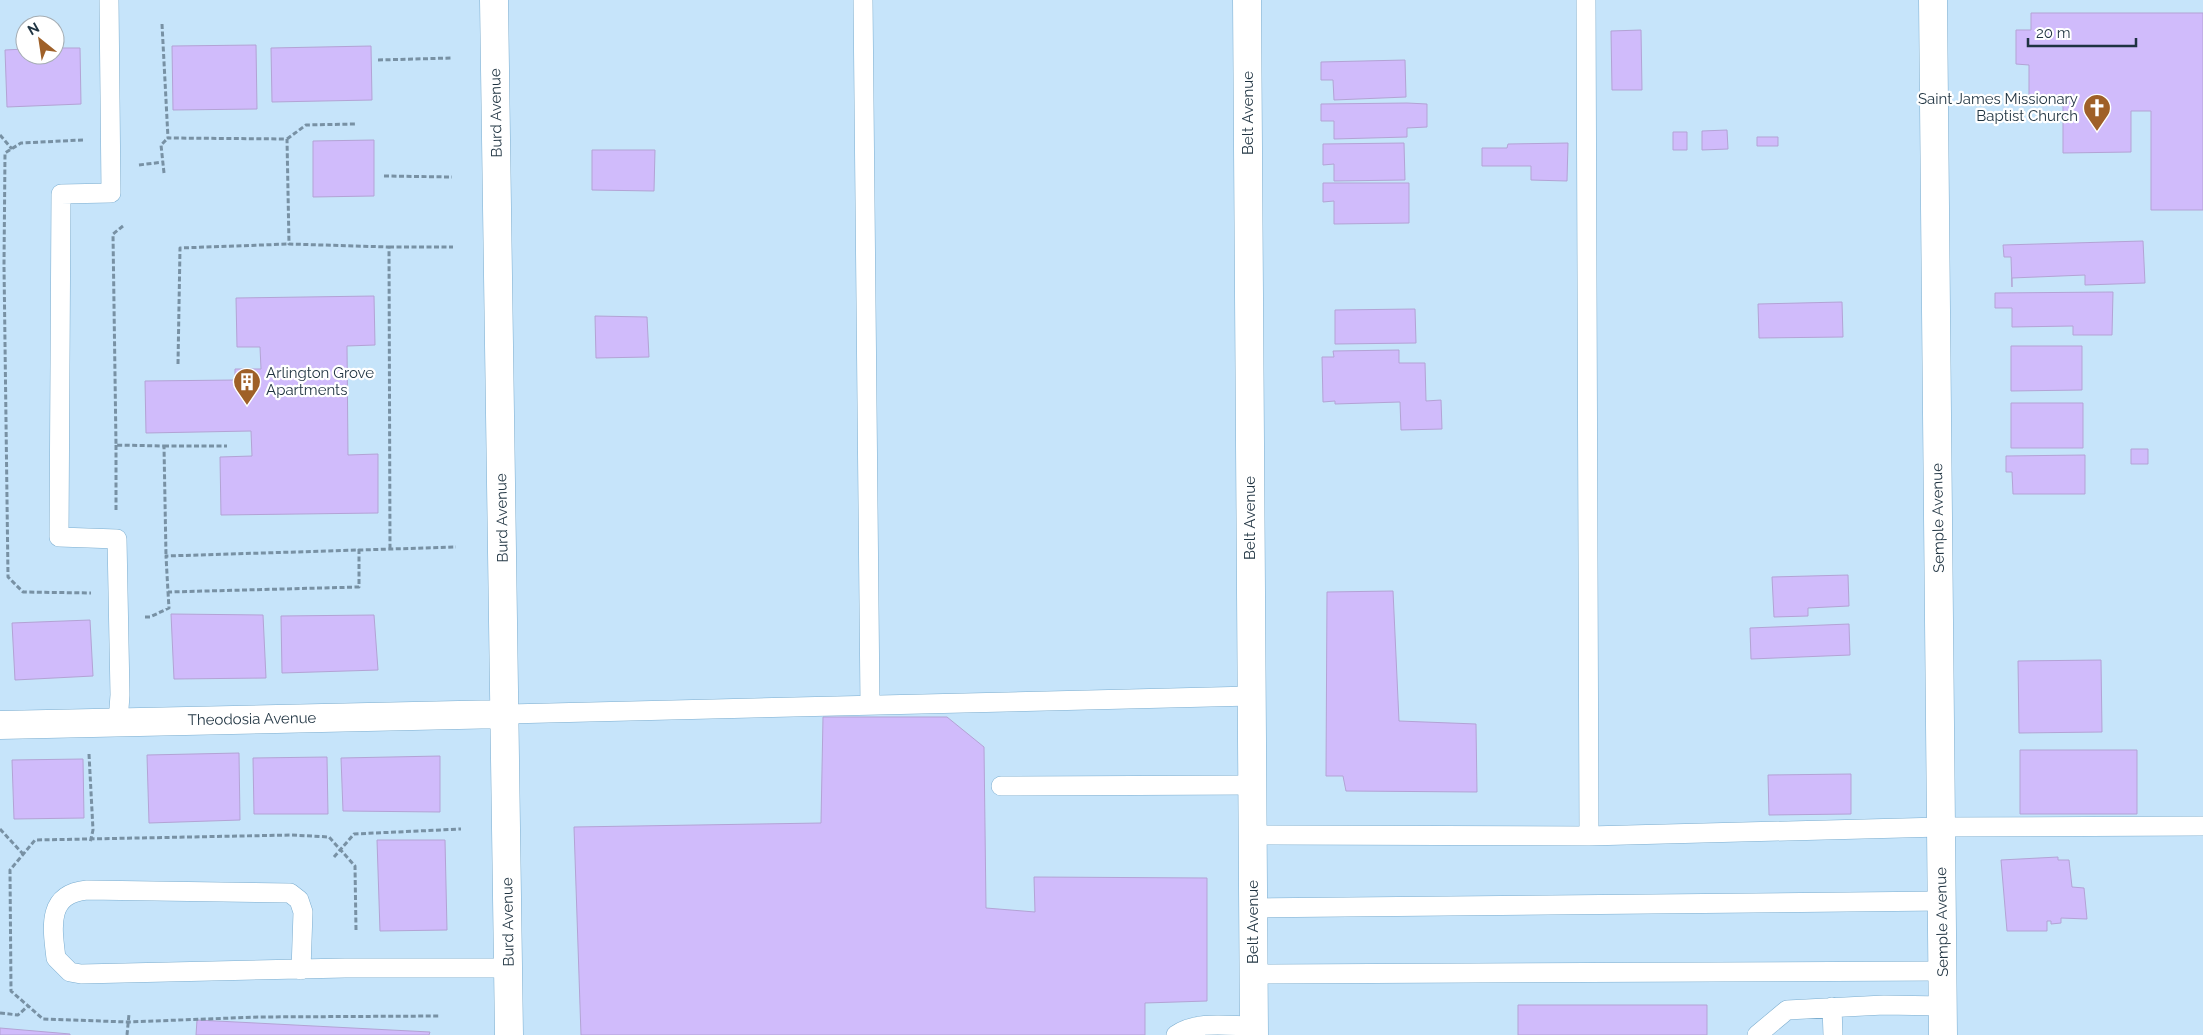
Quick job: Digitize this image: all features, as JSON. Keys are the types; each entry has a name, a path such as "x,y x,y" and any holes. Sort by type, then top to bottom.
{"street":[{"name":"Burd Avenue","path":"494,0 509,1035"},
{"name":"Belt Avenue","path":"1247,0 1254,1030"},
{"name":"Semple Avenue","path":"1933,0 1943,1035"},
{"name":"Theodosia Avenue","path":"0,725 504,714"}],"lane":[{"path":"109,0 111,193 61,194 59,537 117,539 120,695 118,722"},
{"path":"864,0 870,705"},
{"path":"1586,0 1589,836"},
{"path":"504,714 1252,696"},
{"path":"1001,786 1253,785"},
{"path":"1253,835 1589,836 1941,827 2203,826"},
{"path":"301,970 303,912 299,900 290,893 80,890 72,891 65,896 58,904 55,915 56,958 70,972 82,974 508,968"},
{"path":"1253,908 1942,901"},
{"path":"1254,974 1943,971"},
{"path":"1757,1035 1788,1010 1884,1005 1943,1006"},
{"path":"1832,1007 1833,1035"},
{"path":"1176,1035 1184,1029 1199,1026 1254,1030"}],"path":[{"path":"162,24 168,138"},
{"path":"378,60 451,58"},
{"path":"164,173 161,145 168,138 287,139 306,125 355,124"},
{"path":"0,135 12,149"},
{"path":"89,139 21,144 5,153 2,265 8,577 23,592 95,594 95,586"},
{"path":"287,139 289,244"},
{"path":"137,165 163,162"},
{"path":"384,176 452,177"},
{"path":"116,513 113,234 123,226"},
{"path":"178,364 180,248 289,244 453,247"},
{"path":"389,247 390,549"},
{"path":"116,445 227,446"},
{"path":"138,616 150,617 169,608 164,446"},
{"path":"166,556 456,547"},
{"path":"168,592 359,587 359,550"},
{"path":"88,746 92,775 92,838 90,843"},
{"path":"0,829 23,854"},
{"path":"334,857 354,834 461,829"},
{"path":"92,838 329,837 355,866 356,930"},
{"path":"0,1013 18,1014 28,1006"},
{"path":"128,1035 129,1014"}],"building":[{"name":"Saint James Missionary Baptist Church","path":"2031,13 2203,13 2203,210 2151,210 2151,111 2131,111 2131,152 2063,153 2063,96 2029,96 2029,65 2016,64 2016,30 2031,30"},
{"path":"1641,30 1642,90 1612,90 1611,31"},
{"path":"256,45 257,109 173,110 172,46"},
{"path":"371,46 372,100 272,102 271,48"},
{"path":"65,48 80,48 81,104 7,107 5,50 15,50 15,65 65,65"},
{"path":"1405,60 1406,97 1334,100 1333,80 1321,80 1321,62"},
{"path":"1321,104 1427,104 1427,127 1407,128 1407,137 1334,139 1334,121 1321,121"},
{"path":"1727,130 1728,149 1702,150 1702,131"},
{"path":"1673,132 1687,132 1687,150 1673,150"},
{"path":"1757,137 1778,137 1778,146 1757,146"},
{"path":"374,140 374,196 313,197 313,141"},
{"path":"1404,143 1405,180 1334,181 1334,164 1323,165 1323,144"},
{"path":"1568,143 1567,181 1531,180 1531,166 1482,166 1482,148 1507,148 1508,144"},
{"path":"592,150 655,150 654,191 592,190"},
{"path":"1323,183 1409,183 1409,223 1334,224 1334,201 1323,202"},
{"path":"2143,241 2145,283 2085,285 2085,275 2012,278 2012,287 2011,257 2004,257 2003,245"},
{"path":"2113,292 2112,335 2073,335 2073,326 2012,327 2012,308 1995,308 1995,293"},
{"name":"Arlington Grove Apartments","path":"374,296 375,345 347,346 348,455 378,454 378,513 221,515 220,457 252,456 251,431 146,433 145,381 235,380 235,369 261,369 260,347 237,347 236,298"},
{"path":"1842,302 1843,337 1759,338 1758,304"},
{"path":"1415,309 1416,343 1335,344 1335,310"},
{"path":"595,316 647,317 649,357 596,358"},
{"path":"2011,346 2082,346 2082,390 2011,391"},
{"path":"1399,350 1399,363 1425,363 1426,401 1441,400 1442,429 1401,430 1400,402 1335,404 1335,401 1323,402 1322,357 1334,357 1333,351"},
{"path":"2011,403 2083,403 2083,448 2011,448"},
{"path":"2131,449 2148,449 2148,464 2131,464"},
{"path":"2085,455 2085,494 2013,494 2012,472 2006,472 2006,456"},
{"path":"1848,575 1849,606 1808,608 1808,616 1774,617 1772,577"},
{"path":"1393,591 1399,721 1476,724 1477,792 1346,791 1343,776 1326,776 1327,592"},
{"path":"171,614 263,615 266,678 174,679"},
{"path":"374,615 378,670 282,673 281,616"},
{"path":"90,620 93,676 15,680 12,623"},
{"path":"1849,624 1850,655 1751,659 1750,628"},
{"path":"2101,660 2102,732 2019,733 2018,661"},
{"path":"823,717 947,717 984,747 986,908 1035,912 1034,877 1207,878 1207,1001 1145,1003 1145,1035 581,1035 574,827 821,823"},
{"path":"2020,750 2137,750 2137,814 2020,814"},
{"path":"239,753 240,820 149,823 147,755"},
{"path":"440,756 440,812 343,811 341,758"},
{"path":"327,757 328,814 254,814 253,758"},
{"path":"83,759 84,818 14,819 12,760"},
{"path":"1851,774 1851,814 1769,815 1768,775"},
{"path":"377,840 445,840 447,930 380,931"},
{"path":"2058,857 2058,860 2069,860 2072,887 2084,888 2087,919 2061,918 2061,923 2051,924 2051,921 2047,921 2047,931 2007,931 2001,860"},
{"path":"1518,1005 1707,1005 1707,1035 1518,1035"},
{"path":"197,1020 430,1032 429,1035 196,1035"},
{"path":"0,1028 70,1034 70,1035 0,1035"}],"place":[{"name":"Saint James Missionary Baptist Church","path":"2097,132"},
{"name":"Arlington Grove Apartments","path":"247,406"}]}
